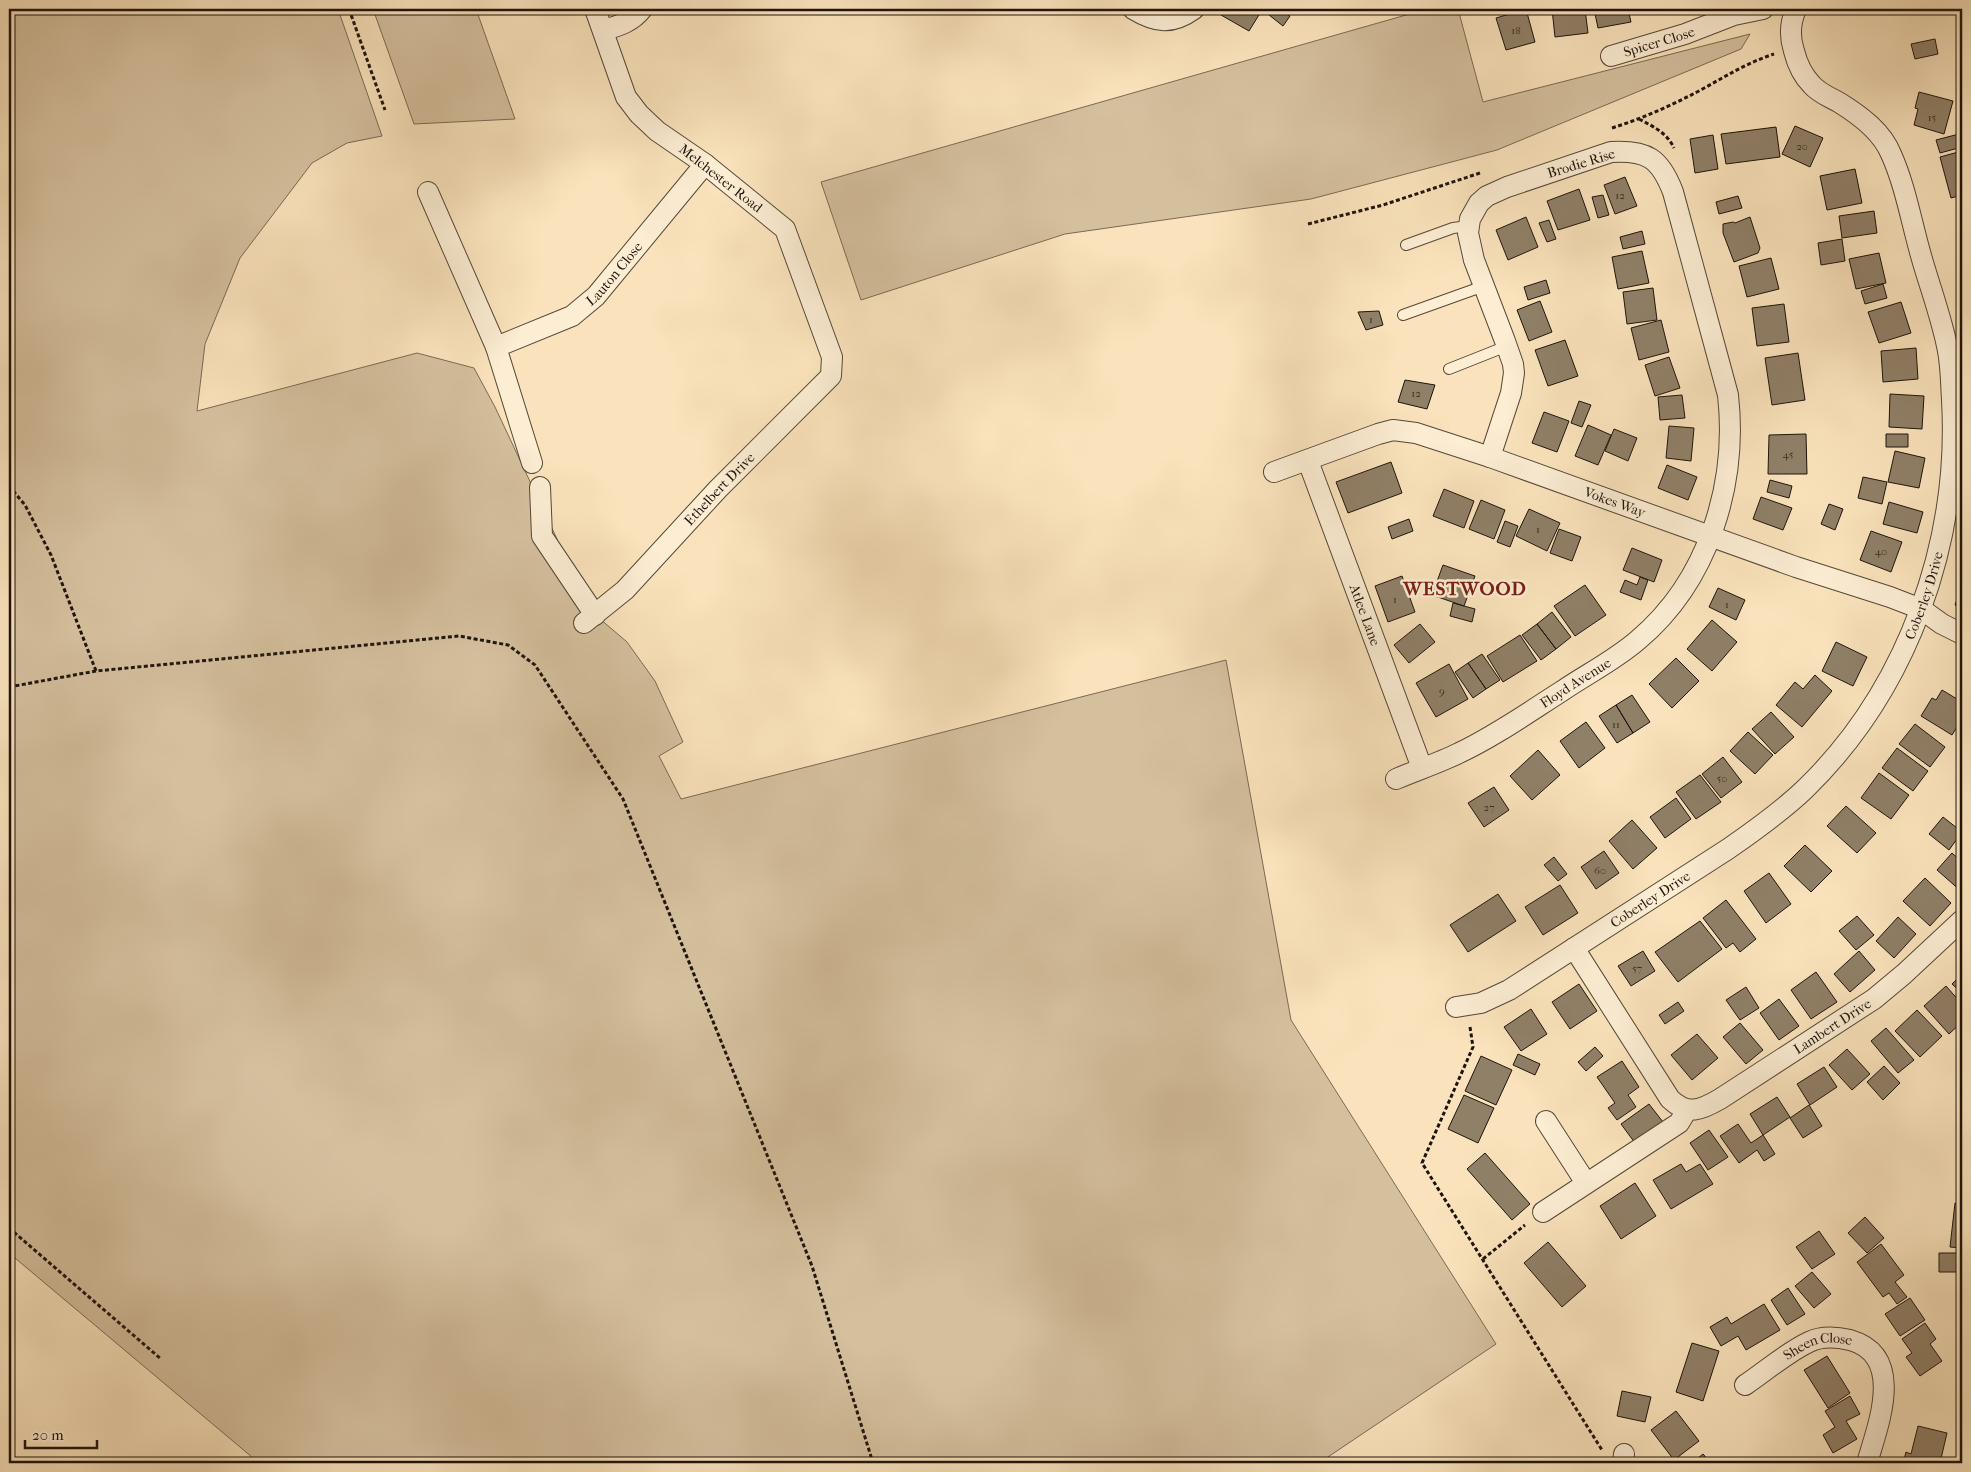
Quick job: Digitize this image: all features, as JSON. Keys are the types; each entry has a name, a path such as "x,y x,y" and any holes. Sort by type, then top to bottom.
{"street":[{"name":"Melchester Road","path":"595,9 626,97 639,114 657,131 704,164 785,229 832,357"},
{"path":"603,30 622,25 636,17 642,9"},
{"path":"1133,9 1149,18 1161,21 1183,17 1194,9"},
{"name":"Spicer Close","path":"1611,56 1686,34 1734,15 1763,9"},
{"path":"1768,9 1795,12"},
{"name":"Coberley Drive","path":"1462,1006 1481,1003 1501,994 1574,948 1735,844 1804,790 1826,767 1864,719 1899,660 1921,609 1939,550 1949,499 1954,426 1955,350 1891,154 1886,144 1867,122 1839,102 1822,94 1810,84 1802,72 1793,49 1790,30 1795,12"},
{"name":"Brodie Rise","path":"1468,226 1473,211 1487,196 1507,187 1611,152 1626,151 1648,157 1666,173 1673,192 1724,378 1730,411 1730,451 1727,478 1720,512 1710,536"},
{"name":"Lauton Close","path":"496,347 572,316 596,296 704,164"},
{"path":"428,192 496,347 532,464"},
{"path":"1468,226 1470,244 1513,364 1514,383 1490,457"},
{"name":"Ethelbert Drive","path":"540,488 542,536 590,619 625,590 718,489 830,376 832,357"},
{"name":"Vokes Way","path":"1274,472 1378,434 1393,430 1416,433 1490,457 1921,609"},
{"name":"Atlee Lane","path":"1308,461 1422,768"},
{"name":"Floyd Avenue","path":"1396,779 1459,753 1503,728 1638,640 1679,595 1699,563 1710,536"},
{"path":"1921,609 1942,624 1962,634"},
{"name":"Lambert Drive","path":"1687,1110 1702,1108 1720,1099 1874,998 1904,974 1962,920"},
{"path":"1543,1212 1679,1123 1687,1110 1677,1106 1670,1099 1574,948"},
{"path":"1546,1120 1586,1183"},
{"name":"Sheen Close","path":"1745,1385 1810,1341 1836,1336 1857,1342 1873,1354 1881,1368 1885,1382 1879,1422 1867,1463"}],"lane":[{"path":"1406,245 1453,228 1468,226"},
{"path":"1403,315 1484,286"},
{"path":"1449,369 1507,346"}],"path":[{"path":"349,9 385,110"},
{"path":"1606,130 1639,119 1695,93 1756,60 1793,49"},
{"path":"1308,224 1383,205 1485,171"},
{"path":"9,486 25,505 51,555 96,671"},
{"path":"9,687 96,671 459,636 508,644 535,665 623,800 812,1266 873,1463"},
{"path":"1462,1006 1473,1048 1422,1163 1483,1259 1617,1458"},
{"path":"1483,1259 1543,1212"},
{"path":"9,1228 161,1359"}],"shaded area":[{"path":"9,9 338,9 382,136 347,143 312,163 240,258 205,344 197,411 417,353 474,368 495,407 557,539 579,601 627,642 655,681 683,742 659,756 681,799 1226,660 1291,1020 1496,1344 1319,1463 259,1463 9,1253"},
{"path":"373,9 476,9 515,119 414,124"},
{"path":"1427,9 1458,9 1483,102 1750,34 1741,49 1497,150 1311,199 1065,234 861,300 821,182"}],"building":[{"path":"1225,9 1262,10 1249,31 1221,15"},
{"path":"1265,9 1280,9 1290,16 1283,26 1264,11"},
{"path":"1526,9 1535,42 1506,50 1496,18"},
{"path":"1552,9 1585,9 1588,33 1555,37"},
{"path":"1594,9 1628,9 1631,22 1598,28"},
{"path":"1935,39 1938,54 1915,59 1911,44"},
{"path":"1919,92 1953,101 1944,134 1914,125 1918,109 1915,108"},
{"path":"1795,126 1823,138 1810,167 1782,154"},
{"path":"1776,127 1780,157 1726,164 1721,134"},
{"path":"1959,134 1962,147 1940,153 1936,140"},
{"path":"1713,135 1718,169 1695,173 1690,139"},
{"path":"1962,151 1962,195 1951,198 1940,157"},
{"path":"1855,169 1862,203 1827,210 1820,176"},
{"path":"1625,177 1637,206 1615,214 1604,185"},
{"path":"1579,189 1590,220 1558,230 1547,201"},
{"path":"1603,195 1609,215 1598,218 1592,197"},
{"path":"1738,196 1742,208 1719,214 1716,202"},
{"path":"1958,197 1962,197 1962,236"},
{"path":"1874,211 1877,233 1842,238 1839,216"},
{"path":"1526,217 1538,247 1508,260 1496,230"},
{"path":"1750,217 1760,248 1758,253 1734,262 1723,233 1723,224 1735,223"},
{"path":"1549,220 1556,239 1547,242 1539,223"},
{"path":"1642,231 1645,244 1623,249 1620,237"},
{"path":"1842,239 1845,261 1821,265 1818,243"},
{"path":"1642,251 1649,283 1618,289 1612,257"},
{"path":"1879,253 1886,283 1856,289 1849,259"},
{"path":"1771,258 1779,289 1747,297 1739,266"},
{"path":"1546,280 1550,293 1528,300 1524,287"},
{"path":"1883,284 1887,298 1865,304 1861,291"},
{"path":"1653,288 1657,320 1627,324 1623,292"},
{"path":"1540,301 1552,332 1529,341 1517,310"},
{"path":"1901,302 1911,333 1879,343 1868,312"},
{"path":"1784,304 1789,342 1757,346 1752,308"},
{"path":"1379,311 1383,325 1366,330 1358,312"},
{"path":"1661,320 1669,352 1639,360 1631,328"},
{"path":"1565,340 1578,376 1548,386 1535,350"},
{"path":"1916,348 1918,379 1883,382 1881,351"},
{"path":"1798,353 1805,400 1772,405 1765,358"},
{"path":"1669,357 1680,388 1655,396 1645,365"},
{"path":"1405,380 1435,385 1427,409 1398,402"},
{"path":"1890,394 1924,396 1922,429 1889,427"},
{"path":"1682,395 1685,418 1660,420 1658,397"},
{"path":"1579,401 1591,405 1582,427 1571,423"},
{"path":"1544,412 1569,421 1557,452 1532,443"},
{"path":"1588,425 1611,435 1598,465 1575,456"},
{"path":"1669,426 1694,428 1691,461 1666,458"},
{"path":"1614,429 1637,438 1628,461 1605,451"},
{"path":"1806,434 1807,474 1768,474 1769,435"},
{"path":"1886,434 1908,434 1908,447 1886,447"},
{"path":"1895,451 1925,458 1919,488 1888,482"},
{"path":"1391,462 1402,493 1348,513 1336,482"},
{"path":"1667,465 1697,477 1688,500 1658,488"},
{"path":"1863,477 1887,482 1882,504 1858,498"},
{"path":"1770,480 1792,486 1789,498 1767,492"},
{"path":"1444,489 1474,501 1464,528 1433,516"},
{"path":"1761,497 1792,508 1783,530 1753,519"},
{"path":"1481,500 1505,510 1494,539 1469,529"},
{"path":"1889,502 1923,512 1917,533 1883,524"},
{"path":"1829,504 1843,509 1835,530 1821,524"},
{"path":"1529,509 1560,523 1547,551 1516,536"},
{"path":"1409,519 1413,531 1392,539 1388,527"},
{"path":"1505,521 1518,526 1510,547 1497,542"},
{"path":"1559,529 1581,537 1572,561 1550,553"},
{"path":"1871,531 1902,542 1891,572 1860,560"},
{"path":"1632,548 1662,560 1654,582 1623,570"},
{"path":"1443,565 1475,576 1464,606 1432,595"},
{"path":"1402,576 1415,612 1388,622 1375,586"},
{"path":"1640,577 1648,580 1641,600 1620,592 1625,580 1637,585"},
{"path":"1585,585 1606,615 1575,636 1554,606"},
{"path":"1962,586 1962,607 1955,605"},
{"path":"1718,588 1745,600 1736,620 1709,607"},
{"path":"1453,603 1475,609 1472,622 1450,616"},
{"path":"1552,612 1571,637 1556,649 1537,624"},
{"path":"1712,620 1737,642 1712,671 1687,649"},
{"path":"1420,624 1435,642 1409,663 1394,645"},
{"path":"1537,624 1556,649 1541,660 1522,635"},
{"path":"1520,635 1537,661 1503,682 1487,656"},
{"path":"1836,642 1867,657 1853,686 1822,671"},
{"path":"1482,654 1500,680 1486,689 1468,663"},
{"path":"1676,658 1699,681 1672,708 1649,684"},
{"path":"1468,663 1486,689 1473,698 1455,672"},
{"path":"1449,664 1468,699 1436,717 1416,683"},
{"path":"1815,675 1832,691 1802,727 1776,705 1795,682 1803,689"},
{"path":"1942,690 1962,702 1962,719 1952,735 1921,716 1932,698 1936,700"},
{"path":"1632,695 1650,722 1633,733 1616,705"},
{"path":"1616,705 1633,733 1617,743 1599,716"},
{"path":"1771,712 1794,737 1775,754 1752,729"},
{"path":"1586,722 1605,748 1579,768 1560,741"},
{"path":"1915,724 1945,747 1930,767 1899,744"},
{"path":"1748,732 1773,755 1755,774 1730,751"},
{"path":"1897,748 1928,771 1913,791 1882,768"},
{"path":"1538,750 1560,775 1532,800 1510,776"},
{"path":"1723,757 1742,782 1721,798 1702,774"},
{"path":"1879,773 1909,795 1891,819 1861,798"},
{"path":"1700,775 1721,802 1696,819 1676,792"},
{"path":"1494,787 1509,810 1484,827 1468,803"},
{"path":"1676,798 1691,819 1665,838 1650,817"},
{"path":"1846,806 1876,833 1857,853 1827,826"},
{"path":"1943,817 1962,832 1949,850 1929,834"},
{"path":"1632,820 1657,848 1633,869 1609,841"},
{"path":"1805,845 1832,871 1811,892 1784,866"},
{"path":"1604,851 1619,873 1596,889 1581,867"},
{"path":"1952,853 1962,862 1962,892 1937,870"},
{"path":"1554,857 1567,874 1558,881 1544,865"},
{"path":"1769,873 1791,904 1766,923 1744,891"},
{"path":"1925,878 1951,903 1930,926 1903,901"},
{"path":"1560,885 1578,913 1543,935 1525,907"},
{"path":"1498,894 1516,921 1468,952 1450,925"},
{"path":"1726,900 1756,939 1740,952 1733,943 1726,948 1703,918"},
{"path":"1857,916 1874,935 1856,950 1839,931"},
{"path":"1898,917 1916,934 1894,958 1876,941"},
{"path":"1700,921 1722,949 1678,982 1655,952"},
{"path":"1643,951 1655,971 1631,986 1618,966"},
{"path":"1859,951 1875,970 1850,992 1834,974"},
{"path":"1816,972 1837,1002 1811,1019 1791,990"},
{"path":"1962,974 1962,993 1952,984"},
{"path":"1579,984 1597,1011 1570,1029 1552,1002"},
{"path":"1946,986 1962,1004 1962,1022 1949,1034 1924,1006"},
{"path":"1746,987 1759,1008 1740,1020 1726,1000"},
{"path":"1779,999 1799,1026 1779,1040 1760,1013"},
{"path":"1678,1002 1684,1011 1665,1024 1659,1015"},
{"path":"1531,1009 1547,1034 1521,1051 1504,1027"},
{"path":"1917,1010 1942,1036 1920,1057 1895,1031"},
{"path":"1740,1023 1763,1050 1746,1064 1723,1037"},
{"path":"1886,1028 1914,1060 1898,1073 1871,1041"},
{"path":"1697,1034 1718,1058 1692,1080 1671,1055"},
{"path":"1595,1047 1603,1056 1586,1071 1578,1062"},
{"path":"1847,1049 1870,1074 1852,1090 1829,1065"},
{"path":"1518,1054 1540,1064 1535,1075 1513,1065"},
{"path":"1481,1056 1512,1070 1496,1105 1465,1091"},
{"path":"1622,1061 1639,1087 1628,1095 1636,1107 1617,1120 1608,1108 1615,1103 1597,1077"},
{"path":"1884,1066 1900,1083 1883,1100 1867,1082"},
{"path":"1824,1067 1837,1087 1810,1105 1797,1084"},
{"path":"1464,1095 1494,1108 1478,1143 1448,1129"},
{"path":"1777,1097 1790,1117 1763,1135 1750,1114"},
{"path":"1649,1104 1663,1122 1635,1143 1621,1124"},
{"path":"1809,1105 1822,1126 1803,1138 1790,1118"},
{"path":"1738,1124 1751,1143 1763,1135 1775,1154 1764,1161 1757,1150 1739,1163 1720,1136"},
{"path":"1709,1130 1728,1157 1708,1170 1690,1143"},
{"path":"1485,1153 1530,1204 1512,1220 1467,1169"},
{"path":"1681,1164 1686,1172 1700,1164 1713,1184 1671,1209 1653,1180"},
{"path":"1635,1183 1656,1216 1621,1239 1600,1206"},
{"path":"1955,1203 1962,1204 1962,1248 1950,1247"},
{"path":"1865,1217 1884,1238 1867,1253 1848,1233"},
{"path":"1819,1231 1835,1254 1812,1269 1796,1247"},
{"path":"1548,1242 1586,1286 1562,1307 1524,1263"},
{"path":"1881,1244 1904,1275 1895,1282 1907,1297 1897,1304 1889,1293 1883,1297 1857,1262"},
{"path":"1939,1253 1961,1253 1961,1272 1939,1272"},
{"path":"1812,1272 1831,1294 1814,1308 1795,1286"},
{"path":"1788,1288 1805,1314 1787,1325 1771,1300"},
{"path":"1910,1298 1925,1320 1900,1336 1885,1314"},
{"path":"1764,1304 1780,1330 1746,1350 1738,1336 1721,1346 1710,1327 1727,1317 1731,1324"},
{"path":"1925,1323 1936,1339 1930,1344 1942,1361 1920,1376 1906,1357 1912,1353 1902,1339"},
{"path":"1692,1343 1719,1351 1703,1401 1676,1392"},
{"path":"1827,1356 1850,1393 1828,1408 1804,1370"},
{"path":"1622,1391 1651,1397 1645,1422 1617,1416"},
{"path":"1850,1396 1860,1414 1846,1421 1857,1439 1833,1453 1823,1435 1835,1427 1825,1411"},
{"path":"1676,1411 1699,1441 1674,1460 1651,1430"},
{"path":"1918,1426 1947,1433 1940,1463 1903,1463 1906,1452 1911,1454"},
{"path":"1703,1454 1711,1463 1692,1463"}],"district":[{"name":"WESTWOOD","path":"1465,588"}]}
